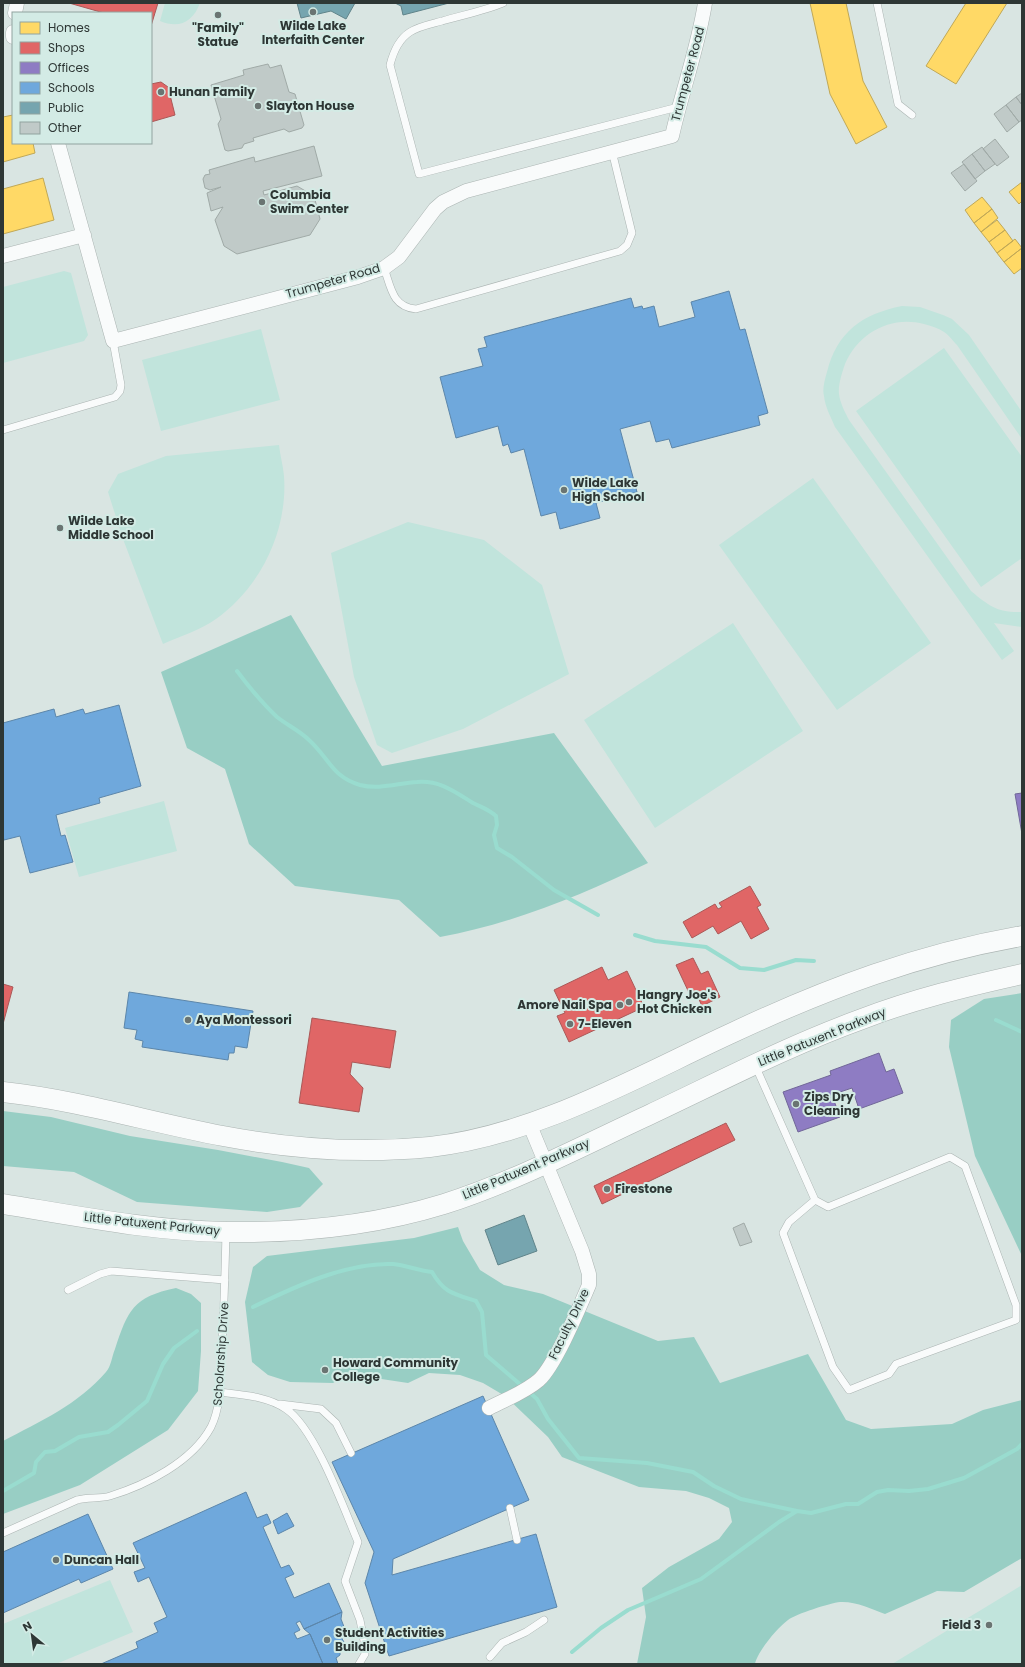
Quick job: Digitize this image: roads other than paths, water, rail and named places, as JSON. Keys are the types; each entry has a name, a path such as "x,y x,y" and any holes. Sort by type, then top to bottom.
{"main road":[{"path":"3,1092 79,1103 222,1136 285,1146 330,1150 384,1150 432,1147 478,1138 529,1123 595,1098 774,1013 843,984 897,966 956,950 1022,936"},
{"name":"Little Patuxent Parkway","path":"3,1204 162,1228 226,1232 291,1230 394,1216 444,1204 497,1184 754,1065 854,1022 963,987 1022,974"}],"street":[{"name":"Trumpeter Road","path":"113,341 358,277 384,268 399,257 435,209 453,196 466,191 612,151 672,136 705,3"},
{"path":"58,144 113,341"},
{"path":"3,256 84,235"},
{"name":"Faculty Drive","path":"491,1407 516,1396 540,1379 556,1353 588,1285 589,1274 574,1231 529,1123"}],"lane":[{"path":"503,3 491,8 421,26 409,32 401,40 392,55 390,65 419,174 678,107"},
{"path":"877,3 898,104 912,115"},
{"path":"384,268 395,298 400,305 416,310 620,251 627,245 632,233 612,151"},
{"path":"3,430 115,397 120,392 122,385 113,341"},
{"path":"754,1065 815,1200 828,1207 950,1157 965,1166 1016,1306 1016,1320 896,1364 889,1374 849,1390 832,1367 783,1233 789,1222 815,1200"},
{"name":"Scholarship Drive","path":"3,1533 77,1500 90,1497 108,1497 149,1480 189,1454 201,1442 217,1413 225,1280 226,1232"},
{"path":"68,1290 100,1274 111,1271 225,1280"},
{"path":"219,1392 261,1398 274,1403 287,1410 312,1441 358,1542 345,1581 360,1620 364,1641 365,1654 359,1664"},
{"path":"274,1403 321,1409 336,1423 351,1453"},
{"path":"510,1508 517,1540"},
{"path":"490,1657 502,1643 526,1632 544,1620"}],"waterway":[{"path":"237,671 272,712 309,740 343,777 351,782 367,786 382,787 425,782 440,785 453,791 496,816 497,825 494,835 497,848 512,857 554,890 598,915"},
{"path":"635,935 655,941 706,947 740,968 764,970 796,960 814,961"},
{"path":"996,1020 1022,1032"},
{"path":"253,1307 321,1277 357,1267 375,1264 393,1264 432,1272 445,1289 476,1301 482,1312 486,1355 537,1399 548,1419 579,1458 647,1463 693,1472 714,1486 741,1499 797,1511"},
{"path":"3,1491 34,1473 36,1462 45,1452 55,1451 79,1437 108,1432 118,1425 147,1401 163,1364 174,1348 197,1331"},
{"path":"572,1652 601,1628 628,1610 701,1579 779,1522 797,1511 811,1513 846,1504 858,1504 877,1492 888,1490 909,1491 928,1489 964,1478 1017,1449 1022,1444"}],"place":[{"name":"Wilde Lake Interfaith Center","path":"313,12"},
{"name":"\"Family\" Statue","path":"218,15"},
{"name":"Hunan Family","path":"161,92"},
{"name":"Slayton House","path":"258,106"},
{"name":"Columbia Swim Center","path":"262,202"},
{"name":"Wilde Lake High School","path":"564,490"},
{"name":"Wilde Lake Middle School","path":"60,528"},
{"name":"Hangry Joe's Hot Chicken","path":"629,1002"},
{"name":"Amore Nail Spa","path":"620,1005"},
{"name":"Aya Montessori","path":"188,1020"},
{"name":"7-Eleven","path":"570,1024"},
{"name":"Zips Dry Cleaning","path":"796,1104"},
{"name":"Firestone","path":"607,1189"},
{"name":"Howard Community College","path":"325,1370"},
{"name":"Duncan Hall","path":"56,1560"},
{"name":"Field 3","path":"989,1625"},
{"name":"Student Activities Building","path":"327,1640"}]}
